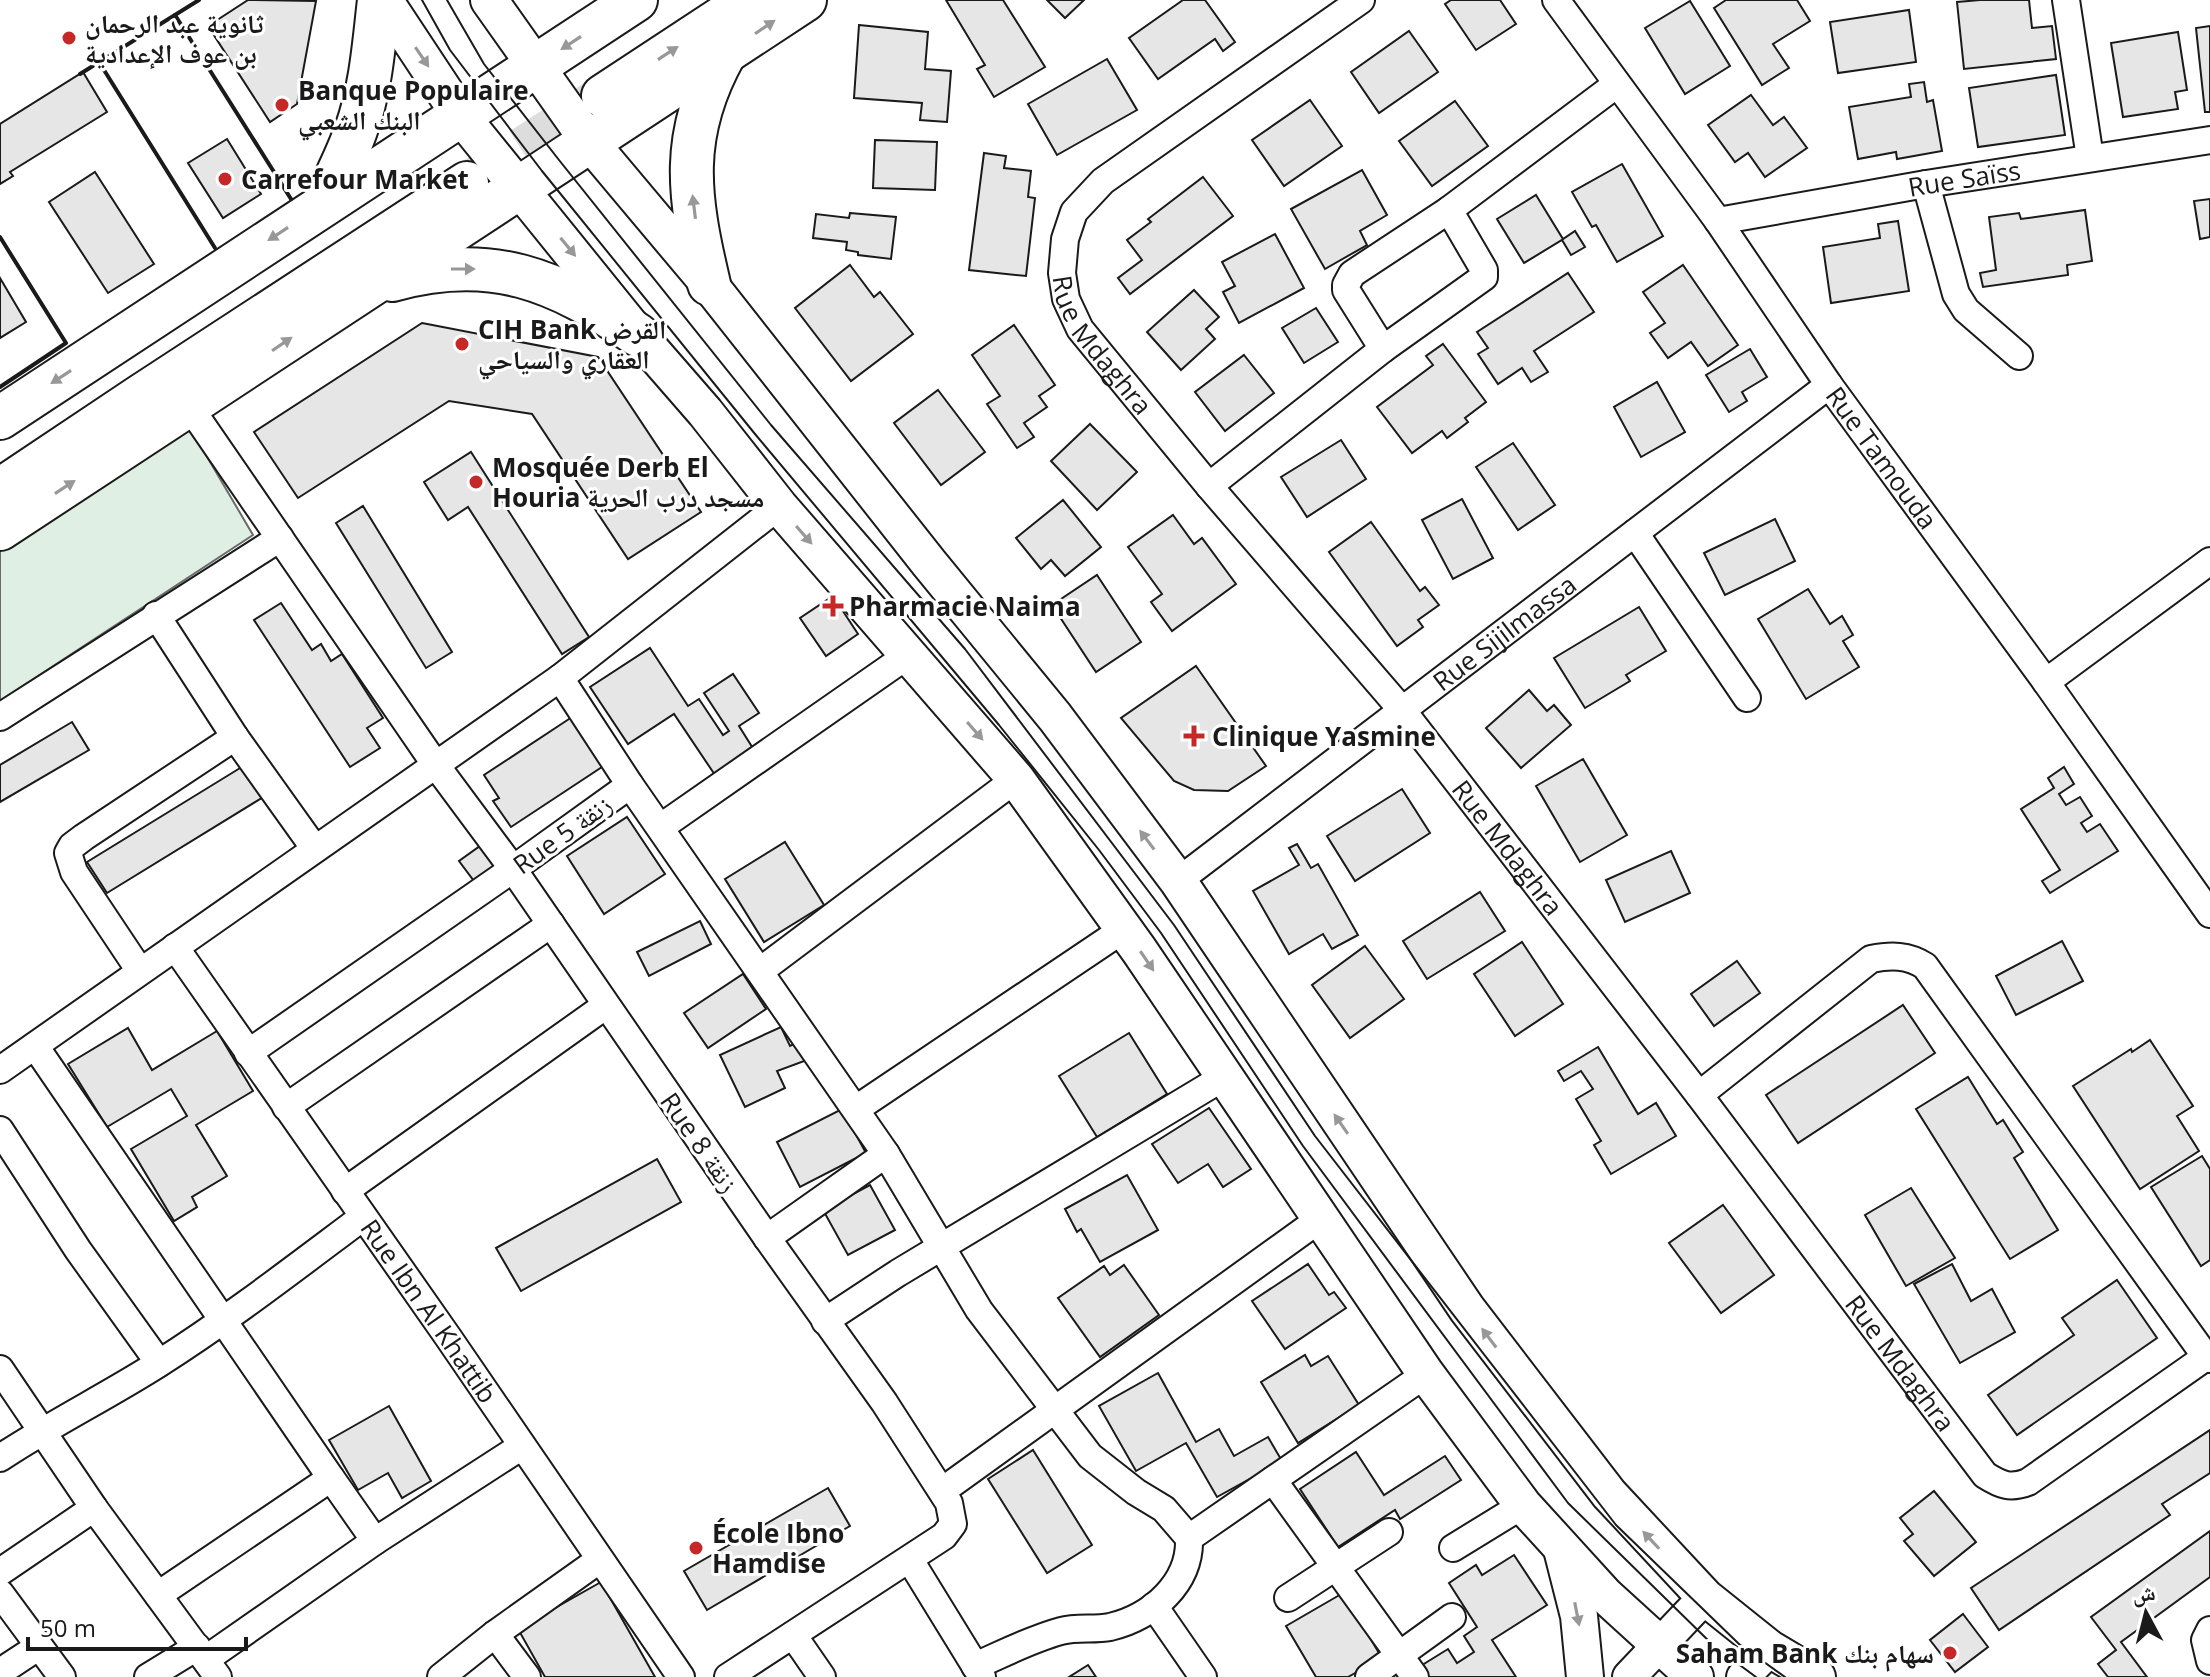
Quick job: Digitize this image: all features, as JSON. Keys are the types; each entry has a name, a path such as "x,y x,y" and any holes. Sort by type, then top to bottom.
{"main road":[{"path":"381,0 460,115 638,335 705,412 779,506 1016,779 1124,929 1426,1374 1523,1505 1605,1595 1695,1677"},
{"path":"323,205 357,127 372,62 381,0"},
{"path":"489,0 588,140 709,284 919,551 1055,717 1178,881 1467,1309 1609,1494 1705,1597 1770,1649 1817,1677"},
{"path":"0,418 636,0"},
{"path":"698,0 595,83 749,0"},
{"path":"0,529 805,0"},
{"path":"709,284 692,200 692,148 703,98 725,53"},
{"path":"0,458 460,172 152,388 0,490"},
{"path":"361,292 389,281 432,271 490,269 568,291 638,335"},
{"path":"1563,1551 1579,1616 1585,1677"}],"street":[{"name":"Rue Mdaghra","path":"1361,0 1103,181 1074,212 1065,239 1062,273 1066,299 1080,329 1209,486 1402,710 1699,1095 1985,1475 2005,1487 2017,1487 2028,1482 2208,1358"},
{"name":"Rue Tamouda","path":"1556,0 1718,221 1829,385 2208,907"},
{"path":"2066,0 2090,158"},
{"path":"1383,349 1346,290 1352,274 1449,210 1617,84"},
{"name":"Rue Saïss","path":"1718,221 1926,184 2210,140"},
{"path":"1926,184 1956,294 1966,310 2019,356"},
{"path":"1209,486 1383,349 1485,275 1449,210"},
{"name":"Rue Sijilmassa","path":"1178,881 1829,385"},
{"name":"Rue 8 زنقة","path":"189,406 435,764 513,869 605,1006 884,1402 942,1491 952,1511 953,1524 944,1536 910,1560"},
{"path":"0,1070 560,678 779,506"},
{"path":"1635,533 1747,698"},
{"path":"0,717 280,538"},
{"path":"2046,682 2210,561"},
{"path":"156,615 235,737 315,849"},
{"path":"661,827 908,655"},
{"path":"560,678 630,785"},
{"path":"140,971 74,872 68,853 84,837 235,737"},
{"path":"760,971 1016,779"},
{"name":"Rue 5 زنقة","path":"248,1053 630,785 856,1109 979,1310 1053,1410 1090,1456 1136,1492 1164,1509 1189,1538"},
{"path":"286,1107 551,924"},
{"path":"856,1109 1124,929"},
{"name":"Rue Ibn Al Khattib","path":"175,947 681,1677"},
{"path":"1699,1095 1871,959 1888,955 1916,960 1925,966 2208,1358"},
{"path":"345,1191 605,1006"},
{"path":"35,1046 375,1541"},
{"path":"825,1321 1224,1077"},
{"path":"0,1130 78,1250 159,1363"},
{"path":"767,1238 886,1154"},
{"path":"0,1458 159,1363 363,1217"},
{"path":"942,1491 1320,1219"},
{"path":"0,1369 94,1508 207,1661"},
{"path":"728,1677 910,1560 978,1672 1062,1631 1111,1626 1154,1606 1180,1582 1189,1562 1189,1538 1426,1374"},
{"path":"148,1677 207,1661 375,1541 522,1446"},
{"path":"158,1595 331,1478"},
{"path":"1273,1480 1415,1677"},
{"path":"1453,1548 1523,1505"},
{"path":"0,1572 94,1508"},
{"path":"1288,1598 1389,1532"},
{"path":"441,1677 495,1634 599,1560"},
{"path":"0,1593 62,1677"},
{"path":"1629,1677 1705,1597"},
{"path":"1154,1606 1203,1677"},
{"path":"1369,1677 1452,1617"},
{"path":"2210,1630 2205,1640 2210,1661"},
{"path":"495,1634 527,1677"},
{"path":"793,1635 822,1677"},
{"path":"0,1672 38,1647"},
{"path":"1743,1677 1770,1649"}],"green space":[{"path":"189,426 253,535 0,701 0,544"}],"building":[{"path":"248,0 316,1 297,104 270,122 208,26"},
{"path":"946,0 1003,0 1045,67 994,97 977,69 985,65"},
{"path":"1047,0 1084,0 1065,18"},
{"path":"1183,0 1205,0 1235,42 1223,51 1215,39 1158,79 1129,38"},
{"path":"1451,0 1500,0 1516,24 1476,50 1445,4"},
{"path":"1726,0 1797,0 1810,21 1773,44 1789,68 1762,85 1714,8"},
{"path":"2029,0 2032,28 2052,26 2056,59 1964,69 1957,2"},
{"path":"1690,1 1730,66 1685,94 1645,28"},
{"path":"1909,10 1916,62 1838,73 1830,22"},
{"path":"859,25 928,32 925,69 951,71 947,122 920,120 922,103 854,98"},
{"path":"2210,26 2210,112 2205,112 2196,28"},
{"path":"1409,31 1438,72 1379,113 1351,72"},
{"path":"2178,32 2187,90 2175,92 2178,109 2123,117 2111,43"},
{"path":"1107,59 1137,110 1057,155 1028,104"},
{"path":"83,72 107,112 10,172 13,176 0,184 0,124"},
{"path":"2056,75 2065,135 1978,147 1969,88"},
{"path":"1924,82 1927,102 1933,100 1942,151 1897,159 1896,152 1858,159 1849,107 1911,97 1909,84"},
{"path":"1751,95 1773,125 1784,117 1807,148 1765,177 1748,153 1735,162 1708,125"},
{"path":"1310,100 1342,146 1284,186 1252,140"},
{"path":"1455,101 1488,146 1432,186 1399,141"},
{"path":"227,139 261,194 223,218 188,163"},
{"path":"875,140 937,142 935,190 873,188"},
{"path":"984,153 1006,156 1004,168 1031,171 1028,197 1035,198 1026,276 969,270"},
{"path":"1622,164 1663,236 1617,262 1572,192"},
{"path":"1362,170 1387,215 1360,231 1367,245 1325,269 1291,209"},
{"path":"95,172 154,264 108,293 49,202"},
{"path":"1203,177 1233,216 1130,294 1118,278 1142,260 1127,240 1151,222 1148,219"},
{"path":"1536,195 1563,239 1575,231 1585,247 1571,255 1562,240 1524,263 1497,219"},
{"path":"2210,199 2210,237 2200,239 2194,201"},
{"path":"2085,210 2092,261 2067,265 2068,275 1983,287 1980,273 1996,270 1989,217 2019,213 2021,219"},
{"path":"850,213 896,217 891,259 858,255 858,252 846,250 847,242 813,238 816,214 849,218"},
{"path":"1898,221 1909,291 1831,303 1823,247 1880,238 1878,224"},
{"path":"1275,234 1304,288 1239,323 1223,292 1235,286 1222,262"},
{"path":"850,265 874,297 880,292 913,334 851,381 795,308"},
{"path":"1683,265 1738,345 1708,366 1691,342 1668,358 1650,333 1665,323 1643,292"},
{"path":"1568,273 1594,312 1534,351 1548,372 1531,382 1522,368 1498,384 1478,354 1488,348 1477,332"},
{"path":"0,278 26,322 0,338"},
{"path":"1194,290 1219,317 1206,329 1215,339 1181,370 1147,332"},
{"path":"1316,308 1338,342 1304,363 1282,328"},
{"path":"422,323 598,357 701,512 628,559 532,414 449,401 298,498 254,432"},
{"path":"1014,325 1055,385 1039,396 1047,407 1024,423 1034,437 1017,448 987,404 1000,396 972,355"},
{"path":"1443,344 1486,402 1465,418 1468,422 1447,438 1442,431 1412,453 1377,407 1433,365 1426,356"},
{"path":"1750,349 1767,377 1742,392 1747,401 1729,412 1706,375"},
{"path":"1244,355 1274,393 1225,431 1195,392"},
{"path":"1657,382 1685,432 1641,457 1614,407"},
{"path":"938,390 985,452 941,485 894,423"},
{"path":"1090,424 1137,472 1097,510 1051,461"},
{"path":"1341,440 1366,479 1307,517 1281,477"},
{"path":"1513,443 1555,505 1518,530 1476,467"},
{"path":"471,452 589,637 562,654 468,507 448,520 424,482"},
{"path":"1462,499 1493,558 1453,579 1422,520"},
{"path":"1063,500 1101,547 1065,576 1051,560 1041,569 1016,538"},
{"path":"363,506 452,652 426,668 336,523"},
{"path":"1173,515 1194,544 1202,538 1236,584 1172,631 1151,602 1162,594 1128,547"},
{"path":"1775,519 1795,561 1725,595 1704,553"},
{"path":"1371,522 1420,591 1425,587 1439,605 1418,620 1423,627 1397,646 1329,552"},
{"path":"1097,575 1141,642 1096,672 1052,605"},
{"path":"1808,589 1830,624 1842,616 1853,635 1843,641 1859,667 1806,699 1758,619"},
{"path":"833,596 858,634 826,656 800,618"},
{"path":"281,603 312,650 321,644 331,661 342,654 383,718 367,728 380,748 350,767 254,620"},
{"path":"1639,607 1666,651 1626,675 1630,681 1585,708 1554,658"},
{"path":"650,648 688,706 699,699 723,735 729,731 704,693 733,674 759,713 739,726 754,750 715,775 674,714 628,744 590,687"},
{"path":"1196,666 1266,766 1228,791 1194,790 1174,781 1121,718"},
{"path":"1529,690 1547,711 1554,705 1571,725 1521,768 1486,728"},
{"path":"572,717 605,765 511,827 493,801 499,798 484,775"},
{"path":"72,722 89,750 0,802 0,765"},
{"path":"1583,759 1627,835 1580,862 1536,786"},
{"path":"245,765 265,796 107,893 87,862"},
{"path":"2064,767 2074,784 2059,794 2066,805 2080,797 2092,816 2081,823 2087,832 2100,824 2118,851 2050,893 2042,881 2060,870 2021,809 2054,788 2048,778"},
{"path":"1402,789 1430,833 1355,881 1327,836"},
{"path":"627,817 665,874 604,914 567,856"},
{"path":"487,841 502,861 474,881 459,861"},
{"path":"785,842 824,905 764,942 725,879"},
{"path":"1297,844 1311,868 1318,864 1358,935 1332,949 1323,934 1289,954 1253,891 1299,865 1289,848"},
{"path":"1671,851 1690,893 1625,922 1606,880"},
{"path":"1480,892 1505,931 1427,979 1403,941"},
{"path":"700,921 711,944 649,976 637,952"},
{"path":"2062,941 2083,981 2016,1015 1996,976"},
{"path":"1522,942 1563,1004 1515,1036 1474,974"},
{"path":"1365,946 1404,999 1350,1038 1312,985"},
{"path":"1737,961 1760,993 1714,1026 1691,994"},
{"path":"743,974 766,1009 708,1048 684,1013"},
{"path":"1903,1005 1935,1053 1798,1143 1766,1095"},
{"path":"781,1027 790,1046 798,1042 807,1060 777,1071 785,1088 745,1107 720,1055"},
{"path":"128,1028 152,1070 217,1031 253,1091 196,1125 227,1176 192,1197 197,1207 174,1221 131,1149 187,1116 171,1089 107,1127 68,1064"},
{"path":"1129,1033 1167,1094 1097,1137 1059,1076"},
{"path":"2150,1040 2193,1106 2177,1116 2199,1151 2140,1189 2073,1086"},
{"path":"1598,1047 1638,1114 1656,1103 1676,1136 1611,1174 1594,1145 1601,1141 1576,1099 1593,1089 1581,1071 1564,1081 1558,1071"},
{"path":"1968,1077 1997,1124 2003,1120 2023,1152 2014,1158 2058,1230 2010,1259 1916,1109"},
{"path":"1209,1108 1251,1169 1223,1187 1208,1164 1178,1183 1152,1144"},
{"path":"842,1109 866,1153 800,1187 777,1142"},
{"path":"2202,1156 2210,1169 2210,1260 2201,1266 2151,1187"},
{"path":"657,1159 681,1202 521,1291 496,1248"},
{"path":"1127,1175 1158,1230 1100,1262 1081,1229 1077,1232 1065,1209"},
{"path":"870,1185 895,1230 848,1255 823,1210"},
{"path":"1911,1188 1955,1258 1906,1286 1865,1215"},
{"path":"1723,1205 1774,1275 1721,1313 1669,1243"},
{"path":"1308,1264 1329,1295 1334,1292 1346,1308 1285,1349 1252,1301"},
{"path":"1952,1264 1971,1301 1992,1289 2015,1332 1960,1363 1914,1284"},
{"path":"1124,1265 1159,1315 1100,1357 1058,1298 1104,1266 1110,1275"},
{"path":"2117,1280 2157,1338 2017,1435 1988,1395 2074,1335 2062,1318"},
{"path":"1305,1355 1311,1366 1328,1356 1359,1405 1298,1443 1261,1382"},
{"path":"1158,1373 1196,1442 1219,1429 1234,1456 1268,1437 1282,1461 1217,1497 1186,1443 1136,1471 1099,1406"},
{"path":"389,1406 431,1481 402,1498 388,1473 358,1490 329,1440"},
{"path":"2210,1430 2210,1473 2162,1504 2170,1515 1999,1630 1971,1588"},
{"path":"1033,1450 1092,1545 1047,1573 988,1479"},
{"path":"1356,1452 1384,1495 1445,1456 1461,1480 1400,1519 1395,1510 1338,1547 1300,1489"},
{"path":"828,1488 850,1526 707,1610 684,1571"},
{"path":"1934,1491 1976,1542 1934,1576 1904,1541 1913,1534 1900,1518"},
{"path":"2210,1531 2210,1577 2121,1642 2147,1677 2108,1677 2098,1664 2116,1650 2091,1617"},
{"path":"1514,1555 1547,1605 1492,1640 1516,1677 1426,1677 1419,1667 1448,1649 1457,1663 1474,1652 1464,1636 1477,1627 1449,1583 1476,1565 1482,1575"},
{"path":"601,1582 655,1677 545,1677 518,1629"},
{"path":"1343,1593 1382,1658 1348,1677 1316,1677 1286,1626"},
{"path":"1963,1614 1988,1647 1955,1672 1930,1640"},
{"path":"1088,1665 1096,1677 1069,1677"}],"tunnel":[{"path":"468,183 603,96"}],"tram line":[{"path":"422,0 450,50 542,171 1099,850 1161,933 1303,1146 1568,1503 1714,1646 1756,1677"},
{"path":"447,0 484,64 559,160 771,425 965,649 1174,925 1315,1136 1616,1525 1739,1644 1785,1677"}],"wall":[{"path":"80,74 199,0"},
{"path":"175,15 291,199"},
{"path":"99,62 215,248"},
{"path":"0,237 66,343 0,387"}],"place":[{"name":"ثانوية عبد الرحمان بن عوف الإعدادية","path":"69,38"},
{"name":"Banque Populaire البنك الشعبي","path":"282,105"},
{"name":"Carrefour Market","path":"225,179"},
{"name":"CIH Bank القرض العقاري والسياحي","path":"462,344"},
{"name":"Mosquée Derb El Houria مسجد درب الحرية","path":"476,482"},
{"name":"Pharmacie Naima","path":"833,606"},
{"name":"Clinique Yasmine","path":"1194,736"},
{"name":"École Ibno Hamdise","path":"696,1548"},
{"name":"Saham Bank سهام بنك","path":"1950,1653"}]}
